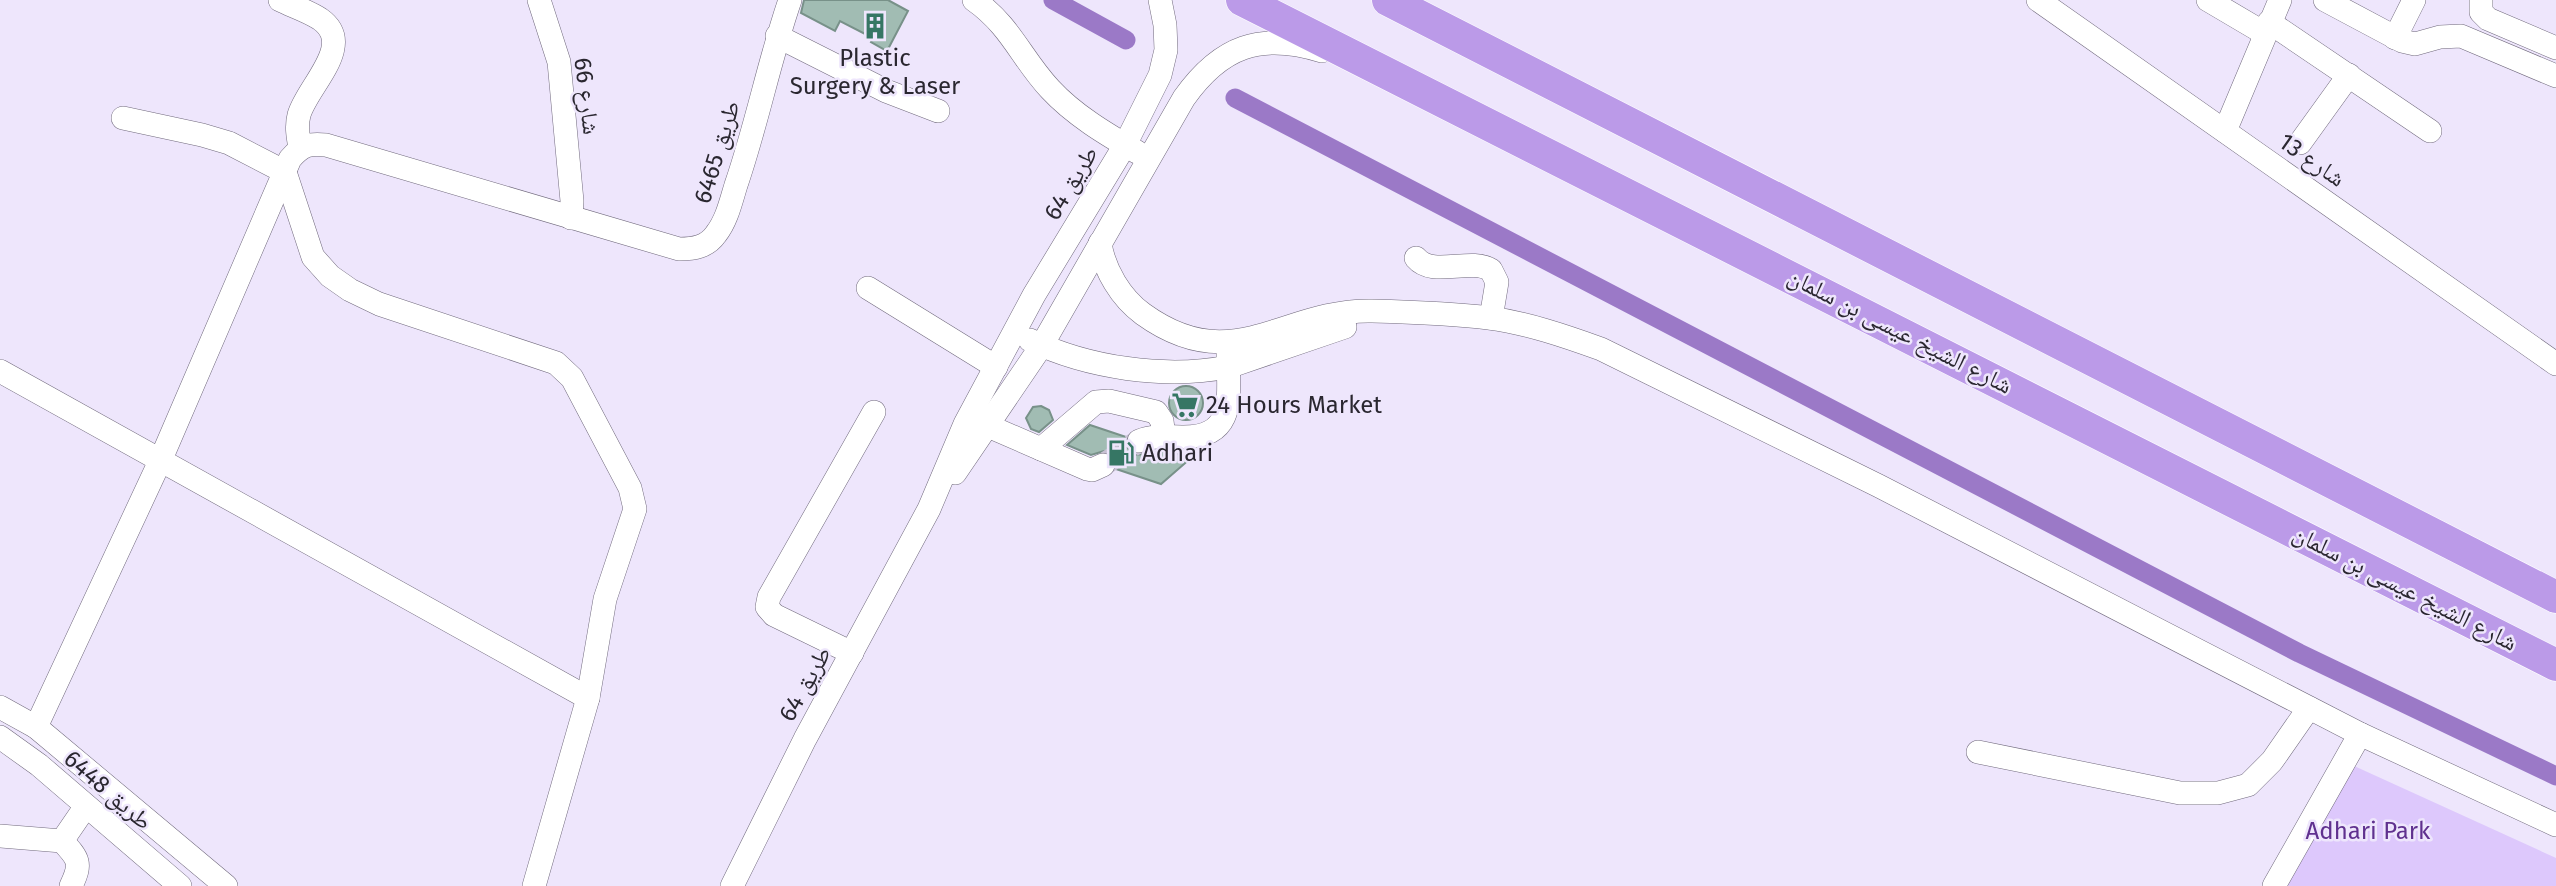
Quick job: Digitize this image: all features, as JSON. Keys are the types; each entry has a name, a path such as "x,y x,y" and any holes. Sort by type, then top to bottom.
{"highway":[{"name":"شارع الشيخ عيسى بن سلمان","path":"1242,0 2556,665"},
{"path":"1388,0 2556,597"}],"street":[{"path":"36,727 162,459 290,159 300,148 297,129 299,114 332,54 334,40 330,29 319,18 280,0"},
{"name":"شارع 66","path":"539,0 559,62 572,210"},
{"name":"طريق 6465","path":"300,148 310,143 327,145 572,210 679,248 704,246 716,236 724,221 743,166 777,36 790,0"},
{"path":"974,0 1004,25 1048,87 1062,101 1148,159"},
{"name":"طريق 64","path":"732,886 805,739 929,509 965,424 1015,332 1125,145 1160,75 1166,50 1160,0"},
{"name":"شارع 13","path":"2038,0 2556,364"},
{"path":"2208,0 2266,28 2348,75 2430,131"},
{"path":"2225,131 2280,0"},
{"path":"2325,0 2395,38 2415,44 2440,37 2461,36 2556,76"},
{"path":"2395,38 2414,0"},
{"path":"2480,0 2482,12 2488,19 2556,48"},
{"path":"777,36 886,91 937,111"},
{"name":"طريق 64","path":"929,509 1042,345 1148,159 1199,77 1219,60 1243,48 1269,42 1295,43 1380,69"},
{"path":"2300,143 2348,75"},
{"path":"123,118 229,143 285,172 313,257 330,276 350,290 379,304 556,363 572,378 630,488 635,509 605,599 588,698 534,886"},
{"path":"1100,243 1111,275 1123,294 1139,311 1157,325 1211,343 1246,340 1349,313 1389,312 1449,313 1491,318 1565,336 1601,349 1879,486 2360,734 2556,825"},
{"path":"1416,258 1424,264 1479,265 1491,270 1497,282 1491,318"},
{"path":"868,288 996,367"},
{"path":"1015,332 1042,345 1083,359 1145,369 1187,371 1228,367 1389,312"},
{"path":"1139,441 1151,437 1199,437 1217,428 1226,410 1228,342"},
{"path":"0,371 588,698"},
{"path":"1041,449 1091,405 1102,401 1156,412 1162,421 1164,437"},
{"path":"852,653 774,615 767,607 769,597 874,412"},
{"path":"988,426 1087,469 1092,470 1103,465"},
{"path":"0,707 36,727 226,886"},
{"path":"1978,752 2179,793 2218,793 2248,785 2272,761 2309,708"},
{"path":"2274,886 2360,734"},
{"name":"طريق 6448","path":"0,737 38,765 180,886"},
{"path":"62,841 86,806"},
{"path":"0,836 62,841 76,855 79,869 71,886"}],"green space":[{"name":"Adhari Park","path":"2352,765 2556,858 2556,886 2277,886"}],"building":[{"path":"804,0 888,0 908,11 887,51 871,42 873,38 840,21 835,31 801,13"},
{"name":"24 Hours Market","path":"1186,386 1198,391 1203,403 1198,415 1186,420 1174,415 1169,403 1174,391"},
{"path":"1041,406 1049,410 1053,420 1039,432 1031,429 1026,418 1033,407"},
{"name":"Adhari","path":"1090,425 1126,437 1126,446 1136,455 1168,451 1191,458 1161,484 1116,469 1116,460 1111,453 1104,451 1091,455 1067,445"}],"waterway":[{"path":"1053,0 1126,40"},
{"path":"1235,98 2299,653 2556,776"}],"tunnel":[{"path":"1103,465 1139,441"}],"place":[{"name":"Plastic Surgery & Laser","path":"875,26"},
{"name":"24 Hours Market","path":"1185,405"},
{"name":"Adhari","path":"1121,453"}]}
